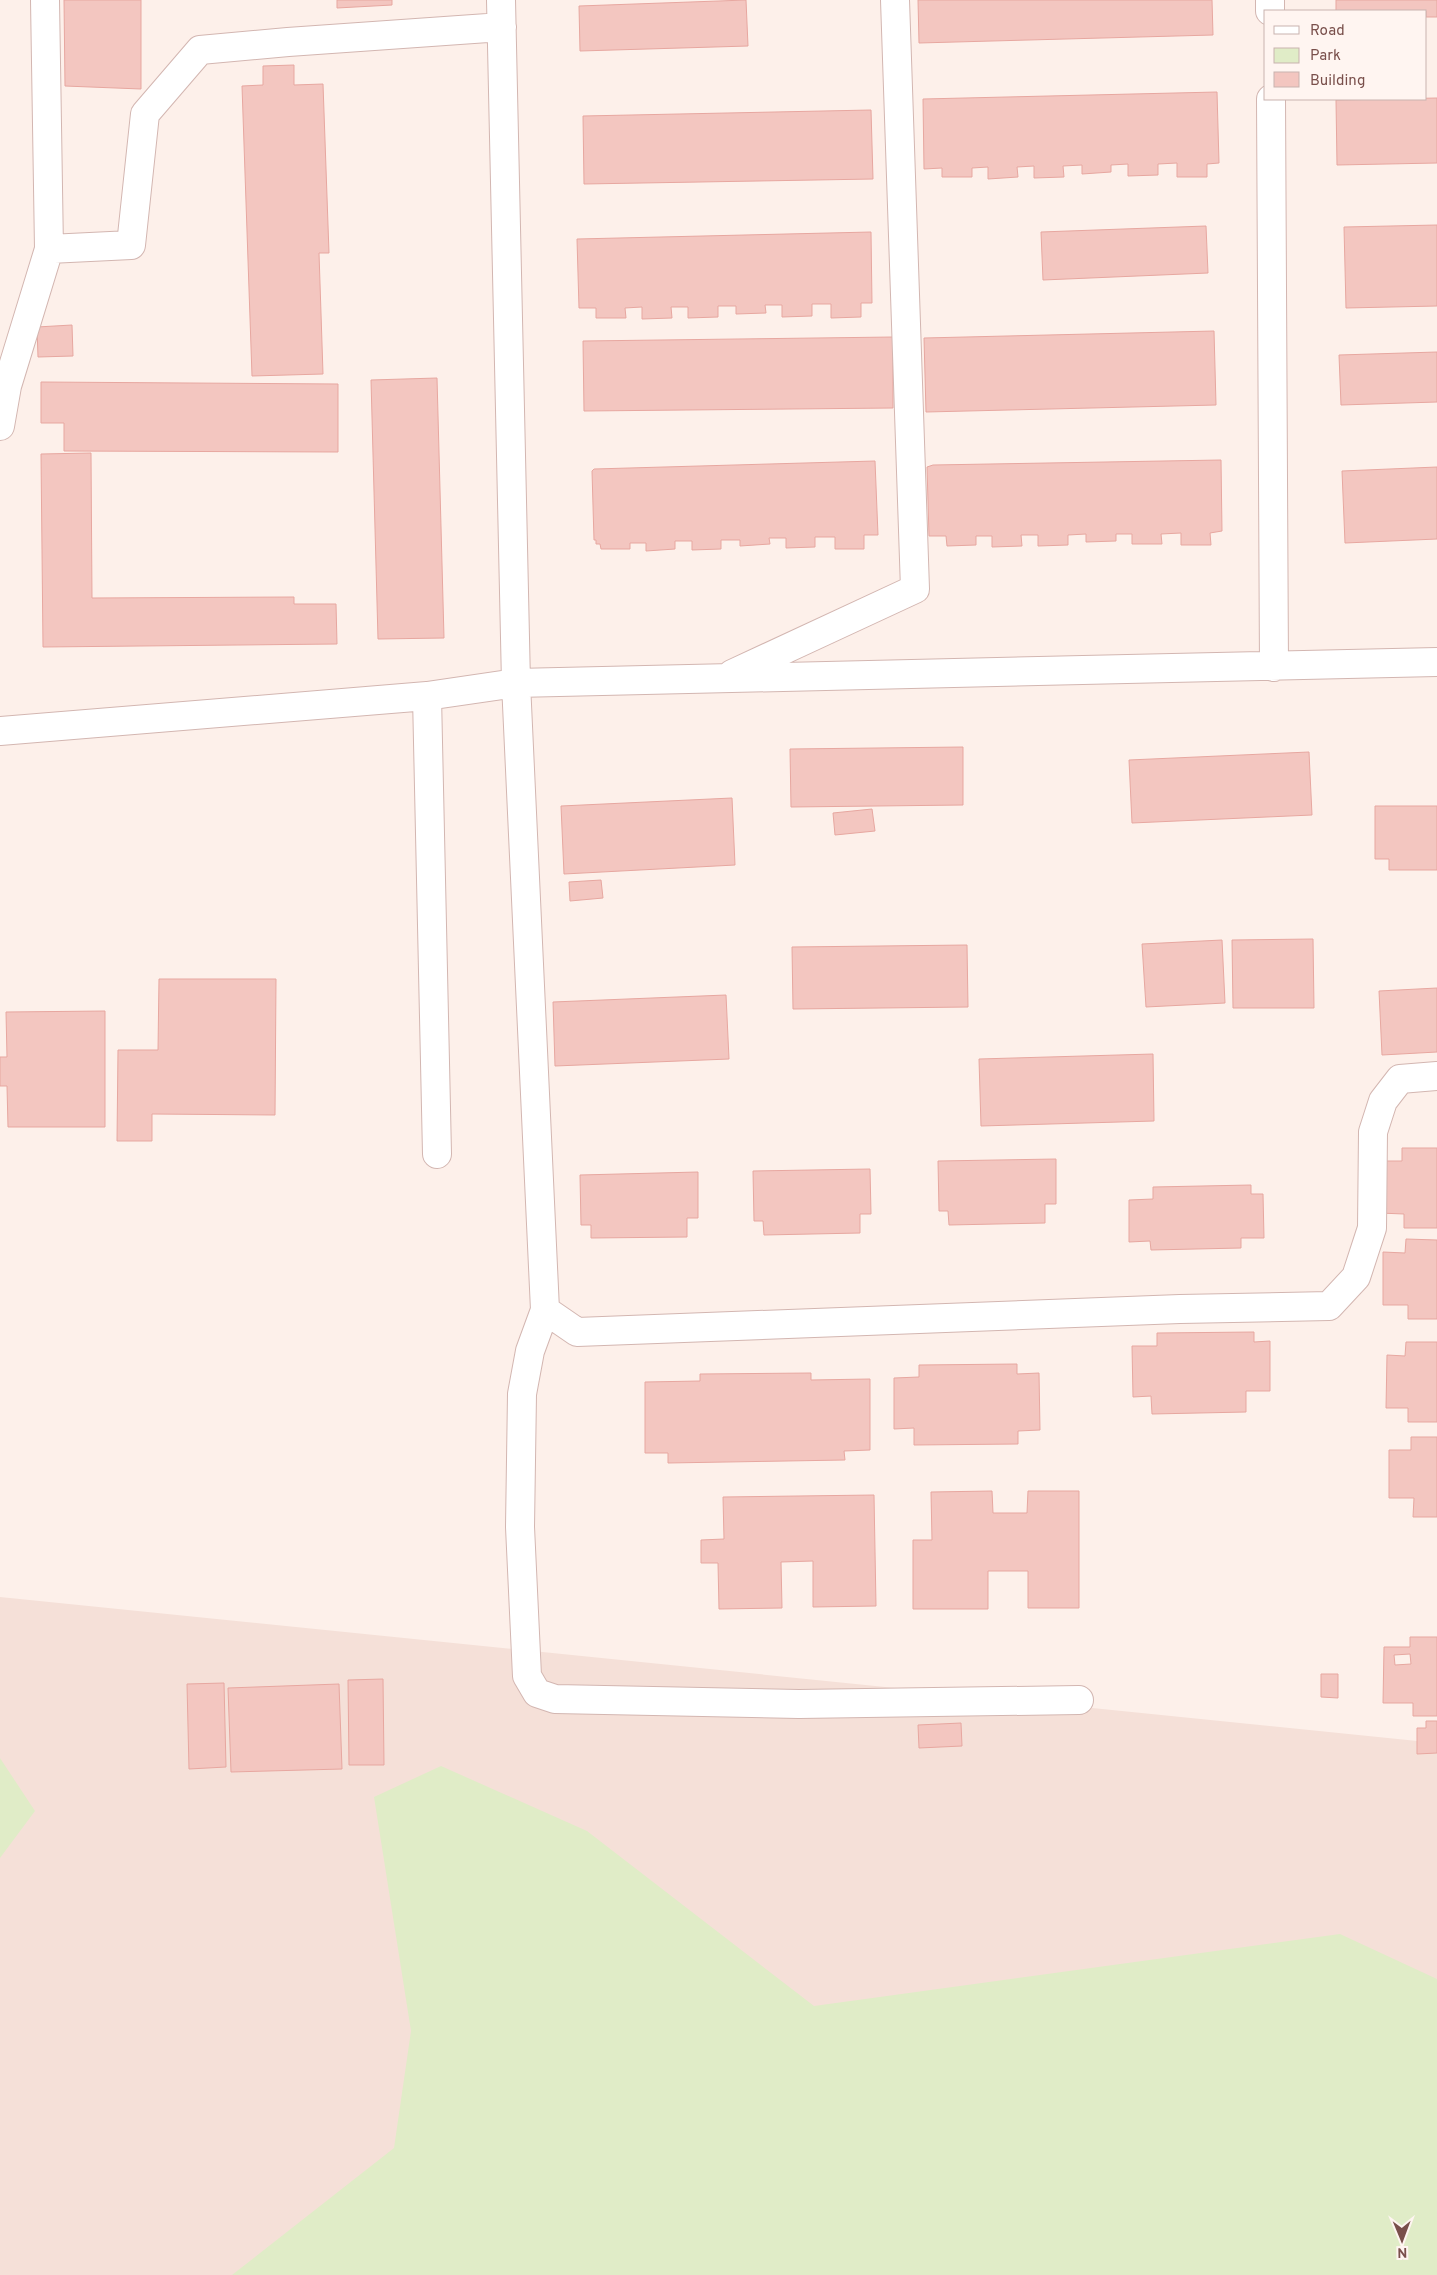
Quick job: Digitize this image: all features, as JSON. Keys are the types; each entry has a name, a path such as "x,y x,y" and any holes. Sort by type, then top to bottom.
{"street":[{"path":"0,426 7,386 49,249 45,0"},
{"path":"501,0 516,683 545,1310 530,1351 522,1394 521,1547 527,1676 537,1693 555,1699 789,1704 1079,1700"},
{"path":"722,678 915,589 895,0"},
{"path":"49,249 131,245 145,114 200,50 502,27"},
{"path":"1271,100 1274,667"},
{"path":"0,731 427,696 516,683 1437,662"},
{"path":"427,696 437,1154"},
{"path":"545,1310 577,1332 1180,1309 1329,1306 1356,1277 1372,1228 1373,1132 1384,1101 1400,1079 1437,1076"}],"shaded area":[{"path":"0,1597 1437,1743 1437,2275 0,2275"}],"green space":[{"path":"0,1758 35,1811 0,1858"},
{"path":"441,1766 587,1831 814,2006 1340,1934 1437,1979 1437,2275 232,2275 394,2148 411,2031 374,1797"}],"building":[{"path":"64,0 141,0 141,89 65,86"},
{"path":"337,0 392,0 392,5 337,8"},
{"path":"746,0 748,46 580,51 579,6"},
{"path":"918,0 1212,0 1213,35 919,43"},
{"path":"1336,0 1437,0 1437,17 1427,17 1427,10 1336,10"},
{"path":"294,65 294,85 323,84 329,253 319,253 323,374 252,376 242,86 263,85 263,66"},
{"path":"1217,92 1219,163 1207,164 1207,177 1177,177 1177,163 1158,164 1158,175 1128,176 1128,164 1111,165 1111,172 1082,174 1082,165 1063,166 1064,177 1034,178 1034,166 1017,167 1018,177 988,179 988,167 972,168 972,177 942,177 942,168 924,169 923,99"},
{"path":"1427,98 1437,98 1437,163 1337,165 1336,100 1427,100"},
{"path":"871,110 873,179 584,184 583,116"},
{"path":"1437,225 1437,306 1346,308 1344,227"},
{"path":"1206,226 1208,273 1043,280 1041,232"},
{"path":"871,232 872,303 861,303 861,317 831,318 831,304 812,304 812,316 782,317 782,305 765,305 766,313 736,314 736,306 718,306 718,317 688,318 688,307 671,307 672,318 642,319 642,307 625,308 626,318 596,318 596,308 579,308 577,239"},
{"path":"72,325 73,356 38,357 37,327"},
{"path":"1214,331 1216,405 926,412 924,338"},
{"path":"893,337 893,408 584,411 583,341"},
{"path":"1437,352 1437,402 1341,405 1339,355"},
{"path":"437,378 444,638 378,639 371,380"},
{"path":"41,382 338,384 338,452 64,451 64,423 41,423"},
{"path":"91,453 92,598 294,597 294,604 336,604 337,644 43,647 41,454"},
{"path":"1221,460 1222,531 1210,533 1211,545 1181,545 1181,533 1161,534 1162,544 1132,544 1132,534 1116,534 1116,541 1086,542 1086,534 1068,535 1068,545 1038,546 1038,535 1021,535 1022,546 992,547 992,536 976,536 976,545 947,546 946,536 929,536 927,467 933,465"},
{"path":"875,461 878,535 864,535 864,549 835,549 835,537 815,537 815,547 786,548 786,538 769,538 770,544 740,546 740,540 721,540 721,549 692,550 692,541 675,541 675,549 646,551 646,543 630,543 630,549 601,549 600,544 596,544 596,540 594,540 592,471 594,469"},
{"path":"1437,467 1437,539 1345,543 1342,471"},
{"path":"963,747 963,805 791,807 790,749"},
{"path":"1309,752 1312,815 1132,823 1129,760"},
{"path":"732,798 735,865 564,874 561,806"},
{"path":"1375,806 1437,806 1437,870 1389,870 1389,859 1375,859"},
{"path":"872,809 875,831 835,835 833,813"},
{"path":"601,880 603,898 570,901 569,882"},
{"path":"1313,939 1314,1008 1233,1008 1232,940"},
{"path":"1222,940 1225,1003 1146,1007 1142,944"},
{"path":"967,945 968,1007 793,1009 792,947"},
{"path":"159,979 276,979 275,1115 152,1114 152,1141 117,1141 118,1050 158,1050"},
{"path":"1437,988 1437,1052 1382,1055 1379,991"},
{"path":"726,995 729,1059 555,1066 553,1002"},
{"path":"105,1011 105,1127 8,1127 7,1086 0,1086 0,1057 7,1057 6,1012"},
{"path":"1153,1054 1154,1121 981,1126 979,1059"},
{"path":"1402,1148 1437,1148 1437,1228 1404,1228 1404,1214 1379,1213 1380,1161 1402,1161"},
{"path":"1056,1159 1056,1204 1045,1204 1045,1223 949,1225 948,1211 939,1211 938,1161"},
{"path":"870,1169 871,1214 860,1214 860,1233 764,1235 763,1221 754,1221 753,1171"},
{"path":"698,1172 698,1218 687,1218 687,1237 591,1238 591,1225 581,1225 580,1175"},
{"path":"1251,1185 1251,1194 1263,1194 1264,1238 1241,1238 1241,1248 1151,1250 1150,1241 1129,1242 1129,1200 1153,1199 1153,1187"},
{"path":"1406,1239 1437,1240 1437,1319 1408,1319 1408,1305 1383,1305 1383,1252 1405,1253"},
{"path":"1254,1332 1254,1342 1270,1341 1270,1391 1246,1391 1246,1412 1152,1414 1151,1396 1133,1397 1132,1346 1157,1346 1157,1333"},
{"path":"1406,1342 1437,1342 1437,1422 1408,1422 1408,1408 1386,1408 1387,1355 1405,1356"},
{"path":"1017,1364 1017,1374 1039,1373 1040,1430 1018,1431 1018,1444 914,1445 914,1428 894,1429 894,1378 919,1377 919,1365"},
{"path":"811,1373 811,1380 870,1379 870,1450 844,1451 845,1460 668,1463 668,1453 645,1453 645,1382 700,1381 700,1374"},
{"path":"1411,1437 1437,1437 1437,1517 1413,1517 1414,1498 1389,1498 1389,1450 1411,1450"},
{"path":"992,1491 993,1513 1027,1513 1028,1491 1079,1491 1079,1608 1028,1608 1028,1571 988,1571 988,1609 913,1609 913,1540 932,1540 931,1492"},
{"path":"874,1495 876,1606 813,1607 813,1561 781,1562 782,1608 719,1609 718,1563 701,1563 701,1540 724,1539 723,1497"},
{"path":"1410,1637 1437,1637 1437,1716 1413,1716 1413,1703 1383,1703 1384,1647 1410,1647","holes":["1410,1654 1411,1664 1395,1665 1394,1655"]},
{"path":"1321,1674 1338,1674 1338,1698 1321,1697"},
{"path":"383,1679 384,1765 349,1765 348,1680"},
{"path":"224,1683 226,1767 189,1769 187,1684"},
{"path":"339,1684 342,1769 231,1772 228,1688"},
{"path":"1426,1721 1437,1721 1437,1753 1417,1754 1417,1728 1426,1728"},
{"path":"961,1723 962,1746 919,1748 918,1725"}]}
